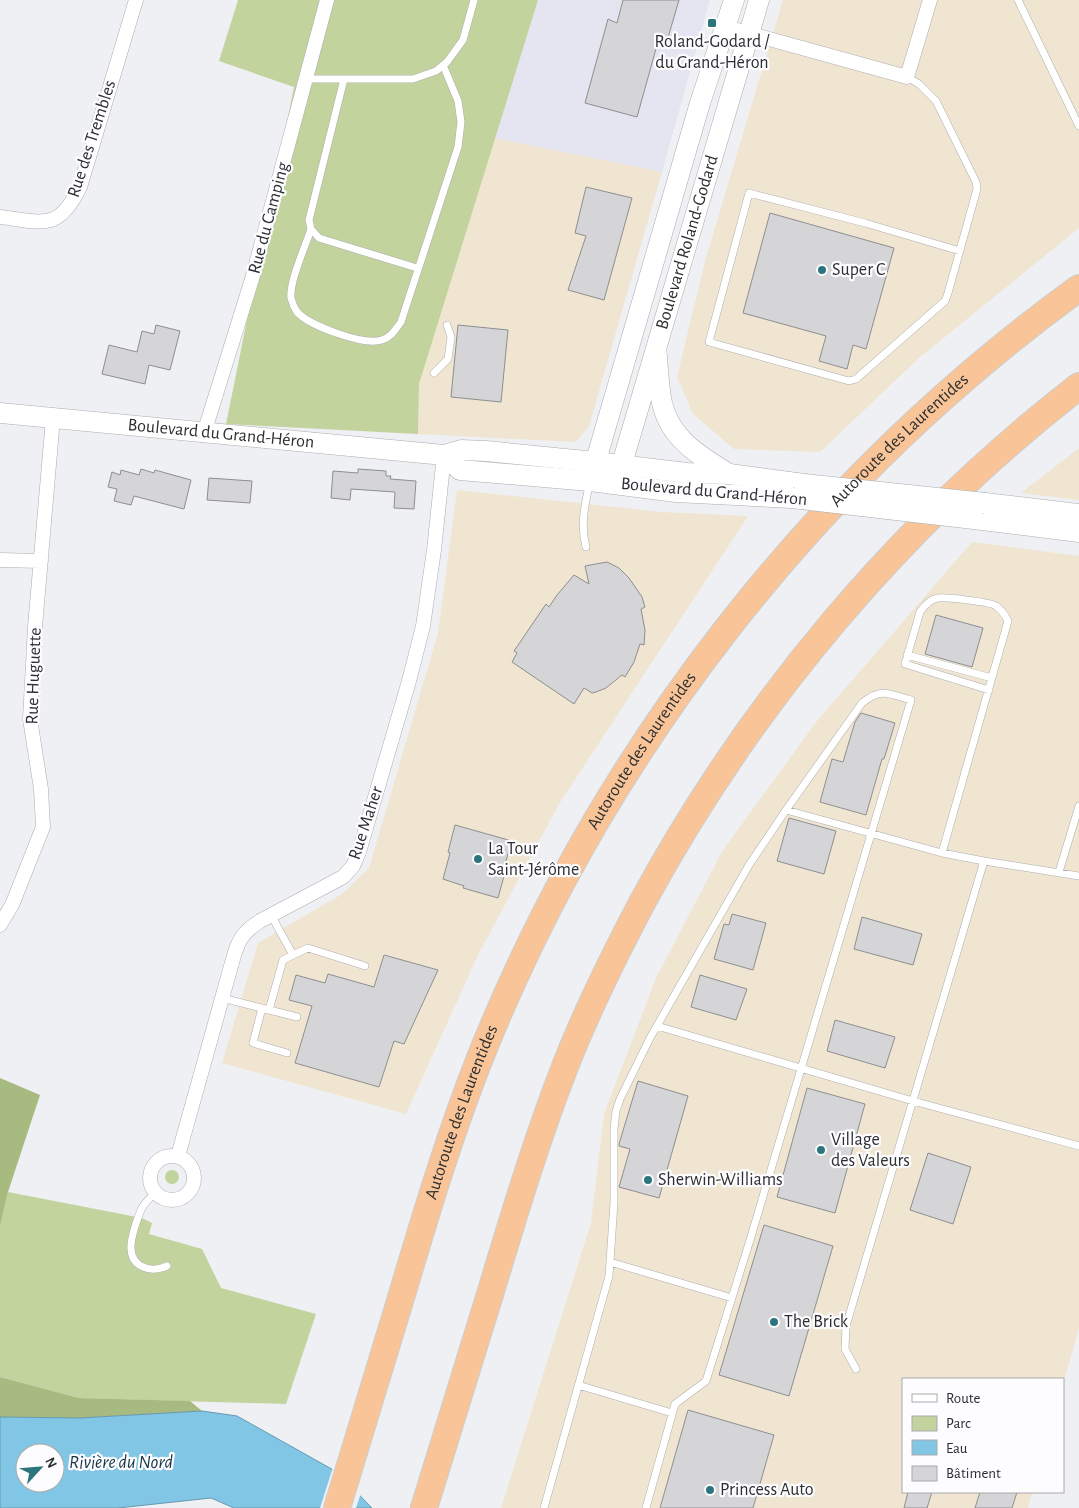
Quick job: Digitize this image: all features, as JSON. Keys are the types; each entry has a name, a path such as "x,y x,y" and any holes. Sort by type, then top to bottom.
{"highway":[{"name":"Autoroute des Laurentides","path":"337,1508 438,1175 466,1093 512,983 546,913 623,776 676,698 725,632 775,570 829,510 937,403 1012,339 1079,288"},
{"path":"426,1504 512,1222 547,1114 566,1063 604,978 673,848 719,774 772,699 809,651 868,581 912,534 978,471 1079,386"}],"street":[{"name":"Rue des Trembles","path":"0,217 46,222 58,218 72,203 80,187 136,0"},
{"name":"Boulevard Roland-Godard","path":"590,481 698,111 734,0"},
{"name":"Boulevard Roland-Godard","path":"618,475 759,0"},
{"path":"726,27 907,77 930,0"},
{"name":"Rue du Camping","path":"204,433 252,279 306,79 329,2"},
{"path":"656,346 662,403 671,426 695,453 729,474"},
{"name":"Boulevard du Grand-Héron","path":"0,414 444,455 461,450 596,462 618,475 676,492 798,491 985,503 1079,514"},
{"name":"Rue Huguette","path":"0,925 12,905 43,827 41,789 30,719 53,418"},
{"name":"Boulevard du Grand-Héron","path":"444,455 460,470 590,481 618,475 729,474 798,491 974,519 1079,532"},
{"name":"Rue Maher","path":"178,1156 236,947 240,939 251,927 343,876 353,866 359,852 409,681 423,626 434,550 444,455"},
{"path":"0,560 41,561"},
{"path":"178,1156 187,1162 193,1170 194,1179 192,1188 185,1195 174,1200 164,1198 156,1192 150,1179 154,1164 164,1157 178,1156"}],"lane":[{"path":"306,79 414,78 436,71 447,62 463,40 474,0"},
{"path":"1018,0 1079,126"},
{"path":"311,229 291,288 291,300 297,312 316,325 365,342 380,341 391,336 401,322 417,268 458,147 461,122 458,101 443,66"},
{"path":"907,77 919,84 936,101 976,182 977,189 960,251 945,300 856,379 849,381 709,342 750,193 960,251"},
{"path":"344,79 309,220 311,229 319,238 417,268"},
{"path":"434,373 448,359 451,337 447,325"},
{"path":"586,547 582,528 590,481"},
{"path":"942,853 989,690 1008,621 1004,612 987,602 938,598 924,606 920,612 904,664 989,690"},
{"path":"907,655 992,678"},
{"path":"544,1508 609,1276 614,1203 614,1129 616,1111 620,1099 657,1026 749,865 862,703 872,695 881,692 911,700 706,1381 675,1404 646,1508"},
{"path":"1059,872 1079,806"},
{"path":"786,810 942,853 1079,876"},
{"path":"856,1369 845,1349 846,1326 984,861"},
{"path":"271,915 293,955"},
{"path":"287,1053 252,1043 283,960 308,948 365,966"},
{"path":"222,998 297,1017"},
{"path":"657,1026 913,1101 1079,1146"},
{"path":"156,1192 140,1211 131,1248 133,1256 142,1268 154,1270 167,1266"},
{"path":"610,1262 732,1298"},
{"path":"578,1385 672,1413"}],"shaded area":[{"path":"538,0 710,0 662,172 494,138"},
{"path":"783,0 1079,0 1079,228 919,358 820,452 734,449 693,414 677,377 705,261"},
{"path":"494,138 662,172 589,426 576,442 418,434 419,384"},
{"path":"1079,448 1079,500 1021,493"},
{"path":"457,490 662,512 748,516 559,804 478,955 406,1114 222,1063 258,943 342,894 369,868 438,633"},
{"path":"972,542 1079,556 1079,1328 1064,1381 1064,1378 902,1378 902,1493 1032,1493 1028,1508 501,1508 591,1223 604,1114 656,978 723,850 817,721"}],"green space":[{"path":"238,0 538,0 419,384 418,434 226,424 294,87 219,61"},
{"path":"0,1078 40,1095 8,1192 0,1226"},
{"path":"169,1170 175,1170 179,1177 175,1184 169,1184 165,1180 165,1174"},
{"path":"8,1192 142,1218 152,1223 149,1234 202,1249 221,1288 316,1314 286,1404 79,1398 0,1377 0,1226"},
{"path":"0,1377 79,1398 190,1401 202,1411 80,1418 0,1417"}],"water":[{"name":"Rivière du Nord","path":"202,1411 237,1416 337,1472 372,1508 234,1508 211,1498 118,1508 0,1508 0,1417 80,1418"}],"pier":[{"path":"333,1467 339,1470 361,1493 356,1508 320,1508"}],"building":[{"path":"623,0 679,0 667,41 659,38 637,117 585,103 608,19 617,23"},
{"path":"586,187 632,198 604,300 568,290 586,236 575,233"},
{"path":"770,213 894,248 866,349 853,345 847,369 819,361 826,336 743,313"},
{"path":"156,325 180,331 170,370 149,365 145,384 102,374 109,345 137,352 142,331 154,334"},
{"path":"458,325 508,330 501,402 451,397"},
{"path":"141,469 154,473 155,470 191,480 184,509 134,496 131,505 114,501 117,489 108,487 112,472 120,475 121,470 139,475"},
{"path":"358,469 386,471 386,476 391,476 390,479 416,481 414,509 394,508 395,492 351,489 350,500 331,498 333,471 358,473"},
{"path":"209,478 252,481 250,503 207,500"},
{"path":"607,562 619,568 629,578 642,597 645,607 641,609 645,630 644,645 640,644 634,662 625,677 622,675 606,688 596,692 592,693 584,688 574,704 512,662 517,653 514,651 546,604 549,607 574,575 589,584 585,566"},
{"path":"936,615 983,628 972,667 925,654"},
{"path":"861,713 895,723 884,759 882,759 866,815 820,802 832,759 843,762 855,722"},
{"path":"789,818 836,831 824,874 777,861"},
{"name":"La Tour Saint-Jérôme","path":"455,825 512,841 498,898 463,888 464,886 443,879"},
{"path":"732,914 766,923 753,970 714,959 724,924 729,925"},
{"path":"862,917 922,934 913,965 854,949"},
{"path":"384,955 438,970 404,1044 394,1041 379,1087 295,1063 312,1006 289,1000 296,975 325,983 328,974 374,987"},
{"path":"700,975 747,989 736,1020 691,1007"},
{"path":"835,1020 895,1037 885,1068 827,1051"},
{"path":"638,1081 688,1096 659,1198 619,1187 630,1149 619,1146 619,1144"},
{"path":"807,1088 865,1104 835,1213 777,1197"},
{"path":"928,1153 971,1167 953,1224 910,1210"},
{"path":"764,1225 833,1246 789,1396 719,1375"},
{"path":"688,1410 774,1435 753,1508 660,1508"},
{"path":"908,1493 932,1493 927,1508 904,1508"},
{"path":"980,1493 1017,1493 1012,1508 975,1508"}],"place":[{"name":"Roland-Godard / du Grand-Héron","path":"712,23"},
{"name":"Super C","path":"822,270"},
{"name":"La Tour Saint-Jérôme","path":"478,859"},
{"name":"Village des Valeurs","path":"821,1150"},
{"name":"Sherwin-Williams","path":"648,1180"},
{"name":"The Brick","path":"774,1322"},
{"name":"Princess Auto","path":"710,1490"}]}
